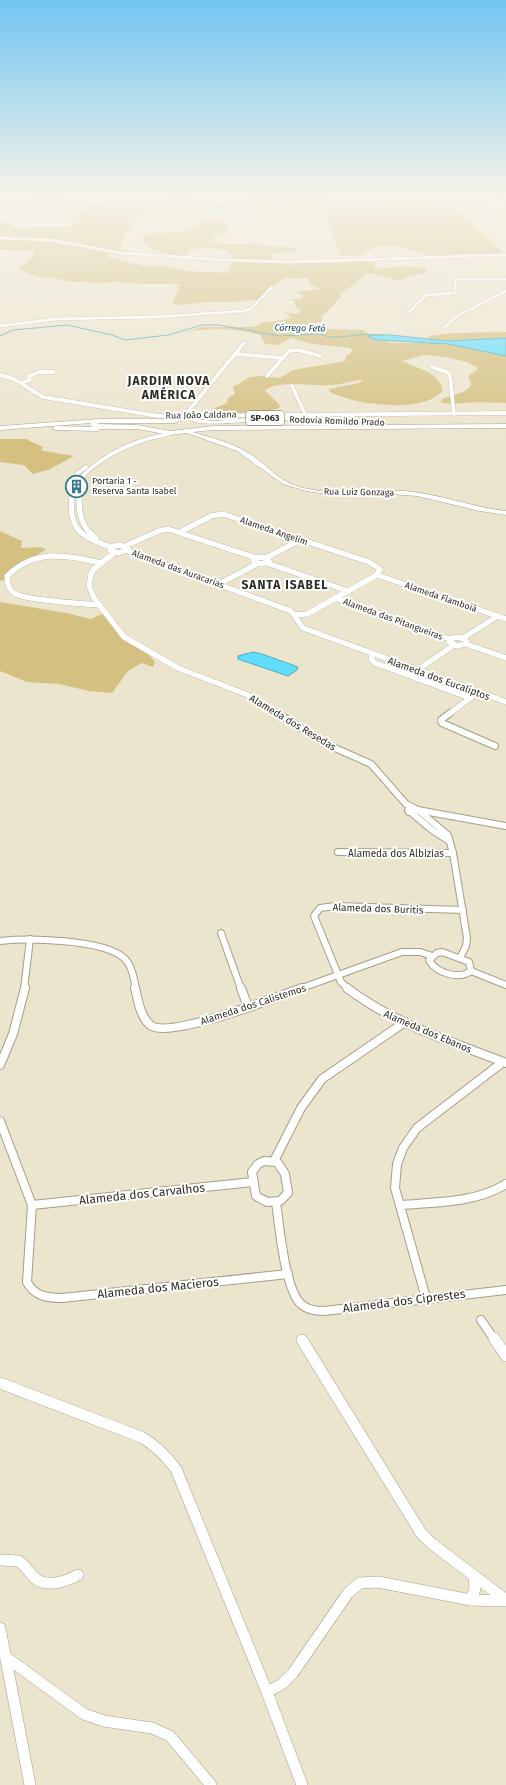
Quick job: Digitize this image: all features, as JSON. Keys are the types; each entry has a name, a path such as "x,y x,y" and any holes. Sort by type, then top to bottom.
{"main road":[{"path":"171,433 189,430 262,425 269,422 259,420 218,422 194,421 193,417 195,415"},
{"path":"137,427 99,428 92,425 97,422 175,421 180,420 179,416"},
{"name":"Rodovia Romildo Prado","path":"0,429 83,421 118,421 170,424 268,418 346,423 506,424"},
{"path":"234,427 506,424"},
{"name":"Rua Luiz Gonzaga","path":"137,427 200,436"},
{"name":"Rodovia Romildo Prado","path":"0,429 234,427"},
{"name":"Rua Luiz Gonzaga","path":"189,430 190,434 200,436 244,453 281,480 298,487 336,493 404,493 427,496 478,509 506,513"}],"street":[{"path":"408,314 426,295 456,293 455,279 506,279"},
{"path":"0,326 55,319 148,317 243,311 251,309 272,287"},
{"path":"445,327 457,316 506,291"},
{"path":"185,415 244,343"},
{"path":"267,376 289,350 298,350 320,356"},
{"path":"236,354 282,358"},
{"path":"432,367 450,374 454,414"},
{"path":"23,382 30,380 29,376 34,373 54,372"},
{"name":"Rua João Caldana","path":"0,375 13,377 23,382 39,395 62,401 138,414 179,416 506,413"},
{"path":"292,386 305,414"},
{"path":"152,429 151,433 130,442 82,469 75,480 80,480 87,471 145,439 171,433"},
{"path":"114,548 84,529 79,515 79,491 73,491 71,516 78,530 94,541 114,548 126,548 162,530 180,532 256,561 267,561 348,591"},
{"name":"Alameda Angelim","path":"180,532 212,516 223,514 369,562 379,567 380,569 377,575"},
{"path":"267,561 300,540"},
{"name":"Alameda dos Resedas","path":"114,548 91,574 89,586 90,591 124,637 178,668 248,695 326,744 371,764 406,804 418,810 448,835 453,853 463,910 466,942 460,958"},
{"name":"Alameda das Auracarias","path":"126,548 290,611 295,616"},
{"path":"100,563 49,554 15,569 7,576 10,590 16,594 57,601 100,605"},
{"path":"219,584 256,561"},
{"path":"295,616 307,614 377,575"},
{"name":"Alameda Flamboiã","path":"377,575 506,619"},
{"name":"Alameda das Pitangueiras","path":"335,598 450,639"},
{"name":"Alameda dos Eucaliptos","path":"295,616 303,628 506,702"},
{"path":"454,645 449,642 450,639 463,638 498,616"},
{"path":"463,638 468,642 466,644"},
{"path":"408,676 454,645 466,644 506,658"},
{"name":"Alameda dos Eucaliptos","path":"373,654 371,659 374,663 470,698"},
{"path":"477,692 441,720 442,723 495,746"},
{"path":"406,804 409,812 449,841"},
{"path":"409,812 418,810 506,826"},
{"name":"Alameda dos Albizias","path":"338,852 453,853"},
{"name":"Alameda dos Buritis","path":"339,975 314,920 315,912 321,907 335,906 463,910"},
{"path":"221,933 248,1007"},
{"path":"0,1065 21,1014 26,985 30,939"},
{"name":"Alameda dos Calistemos","path":"0,941 46,939 72,943 119,955 127,963 144,1019 153,1027 160,1029 176,1028 205,1021 402,952 420,952 432,956 442,952 460,958"},
{"path":"432,956 430,963 435,968 457,976 465,975 471,971"},
{"path":"460,958 471,965 471,971"},
{"path":"471,971 506,985"},
{"name":"Alameda dos Ebanos","path":"339,975 347,988 379,1009 405,1022 504,1062"},
{"path":"274,1161 291,1127 313,1089 322,1080 405,1022"},
{"path":"426,1298 393,1180 394,1174 410,1135 426,1120 504,1062"},
{"path":"0,1121 32,1205"},
{"path":"264,1161 274,1161 280,1164 283,1168 288,1192 284,1199 276,1202 268,1202 259,1199 256,1196 252,1172 254,1168 264,1161"},
{"name":"Alameda dos Carvalhos","path":"32,1205 253,1182"},
{"path":"401,1205 485,1195 500,1189 506,1184"},
{"path":"276,1202 288,1274"},
{"name":"Alameda dos Macieros","path":"32,1205 27,1282 30,1289 36,1294 42,1296 62,1298 288,1274"},
{"name":"Alameda dos Ciprestes","path":"288,1274 297,1302 315,1311 506,1290"},
{"path":"481,1320 506,1356"},
{"path":"302,1340 412,1522 431,1543 506,1600"},
{"path":"0,1383 141,1437 154,1443 167,1456 176,1469 267,1692 302,1785"},
{"path":"0,1560 19,1561 37,1580 42,1582 65,1581 78,1576"},
{"path":"471,1600 474,1594 474,1576"},
{"path":"267,1692 282,1684 293,1673 348,1593 360,1583 378,1582 471,1600 506,1600"},
{"path":"0,1628 7,1658 30,1785"},
{"path":"7,1658 84,1714 104,1721 152,1728 170,1736 180,1746 211,1785"}],"shaded area":[{"path":"55,278 285,278 257,300 206,302 180,305 172,303 179,289 173,288 180,286 178,284 139,284 111,281 111,283 73,282"},
{"path":"307,278 362,278 340,293 341,297 321,316 322,321 314,324 329,329 361,330 391,343 424,343 430,336 454,333 506,332 506,403 442,403 441,400 444,398 463,392 470,387 471,383 468,376 478,368 467,362 444,357 424,355 402,361 432,375 437,379 443,391 433,398 420,403 388,405 355,401 330,392 329,389 359,383 363,380 361,380 333,385 278,385 270,387 265,391 280,405 279,408 263,413 234,413 215,411 213,409 227,403 228,398 235,394 233,387 250,377 263,376 280,378 293,370 345,361 346,356 352,352 351,348 312,344 291,338 278,345 265,344 260,335 232,330 213,329 185,332 203,327 252,327 258,326 261,323 291,318 286,313 279,311 297,314 301,311 294,303 296,301 289,299 301,299 304,295 294,292 322,289 311,285"},
{"path":"391,278 405,278 401,281"},
{"path":"0,439 26,439 43,447 41,450 74,456 48,470 33,474 24,465 0,462"},
{"path":"0,531 22,541 21,548 41,547 46,550 10,569 8,579 0,581"},
{"path":"0,602 66,613 91,619 102,614 149,655 155,662 153,667 142,663 128,671 112,693 89,691 59,684 27,682 0,671"}],"water":[{"path":"372,335 391,335 448,341 506,338 506,356 448,344 377,340 368,337"},
{"path":"253,652 298,667 297,670 288,676 238,659 238,656"}],"waterway":[{"name":"Córrego Fetá","path":"0,336 13,330 67,325 112,335 125,340 168,335 202,325 219,325 279,336 320,334 329,337 343,337 383,335"}],"tunnel":[{"path":"73,492 75,478"},
{"path":"79,492 80,479"}],"place":[{"name":"Portaria 1 - Reserva Santa Isabel","path":"76,486"}],"district":[{"name":"JARDIM NOVA AMÉRICA","path":"169,388"},
{"name":"SANTA ISABEL","path":"285,585"}]}
